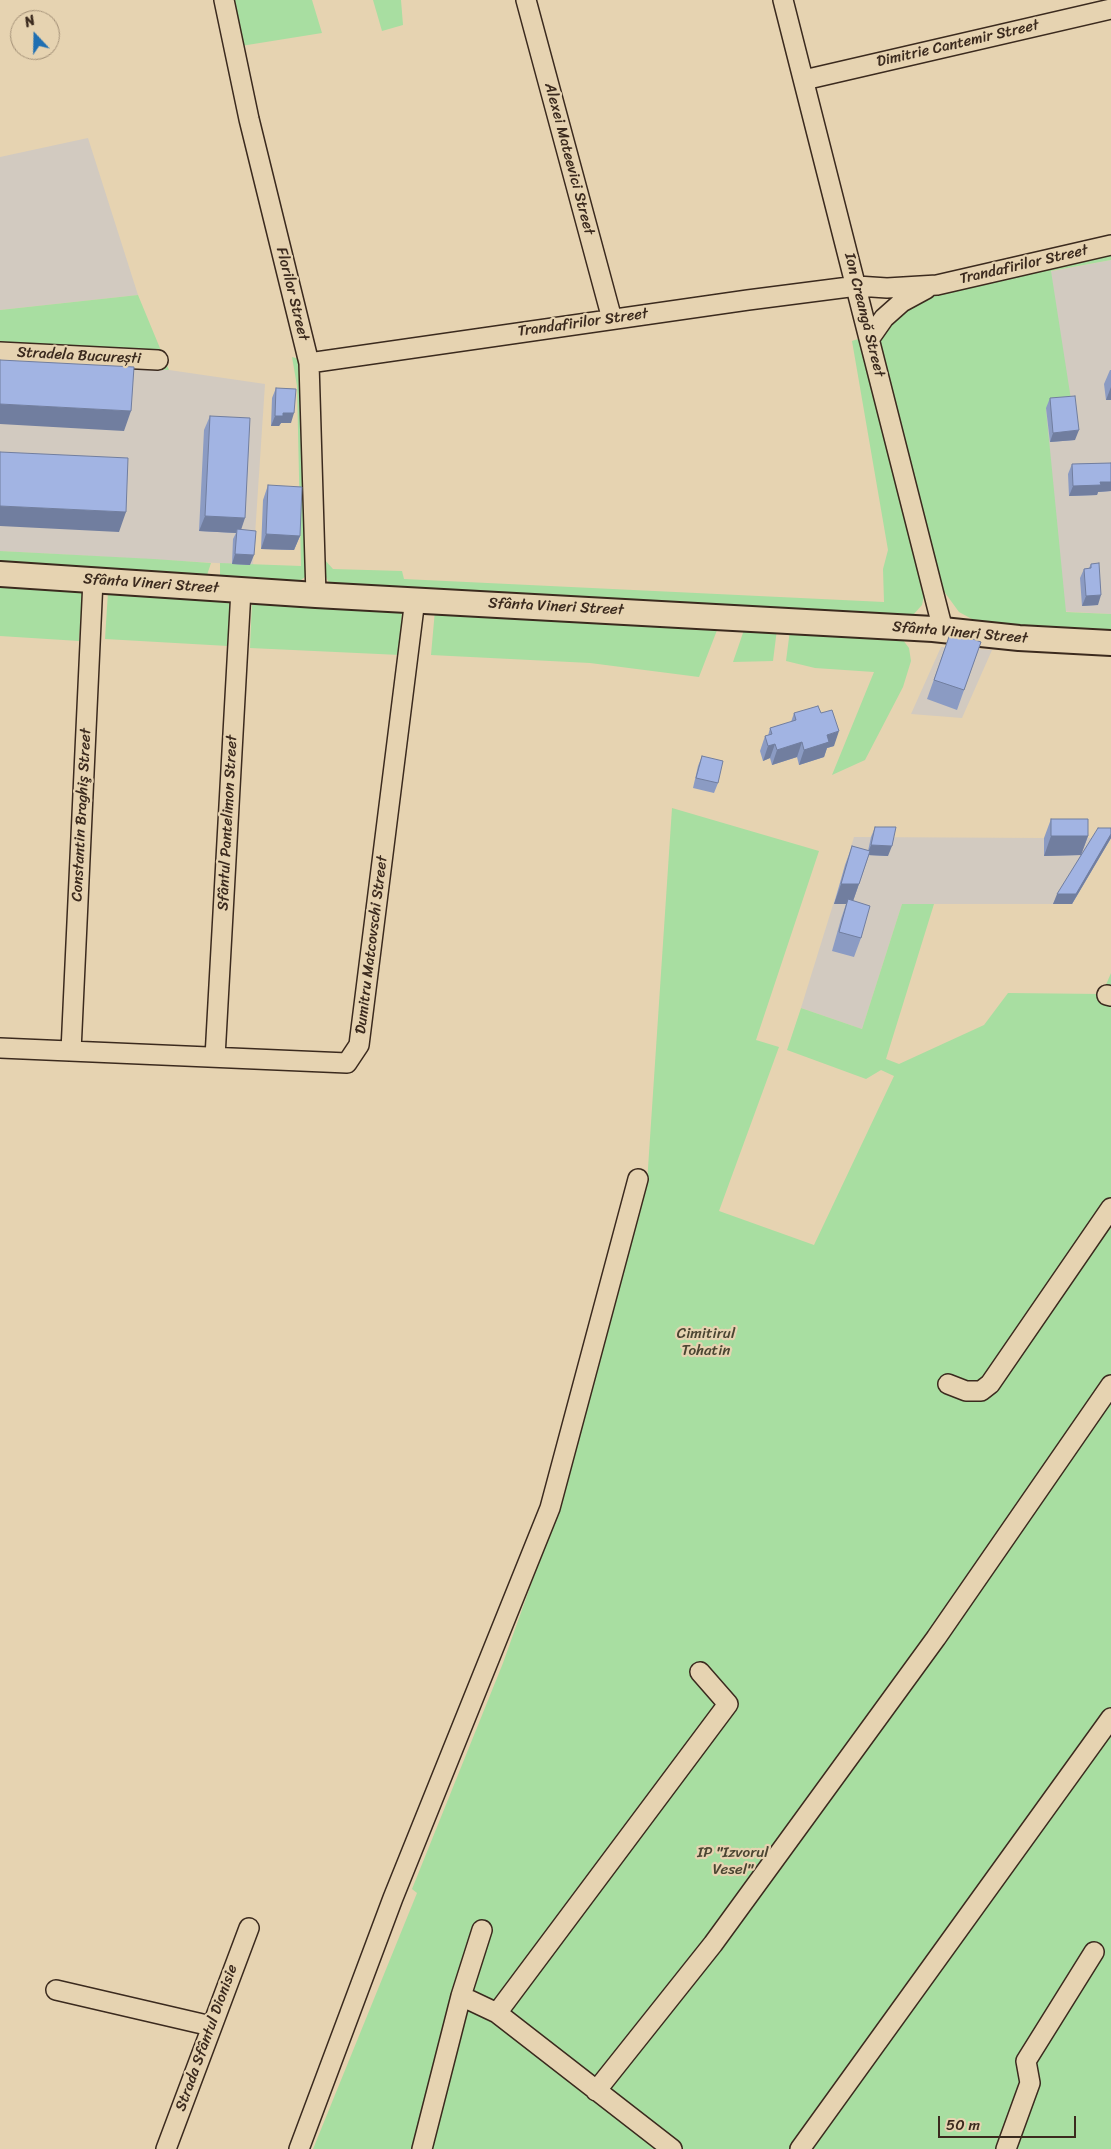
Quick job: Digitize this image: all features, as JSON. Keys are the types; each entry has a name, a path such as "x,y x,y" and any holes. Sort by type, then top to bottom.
{"street":[{"name":"Florilor Street","path":"224,0 249,119 309,363 316,594"},
{"name":"Alexei Mateevici Street","path":"526,0 612,319"},
{"name":"Ion Creangă Street","path":"784,0 943,630"},
{"name":"Dimitrie Cantemir Street","path":"804,80 1111,9"},
{"name":"Trandafirilor Street","path":"309,363 857,286 887,288 937,285 1111,245"},
{"path":"870,338 884,318 902,302 937,285"},
{"name":"Stradela București","path":"0,352 158,360"},
{"name":"Sfânta Vineri Street","path":"0,574 241,590 943,630 1019,638 1111,642"},
{"name":"Constantin Braghiş Street","path":"71,1051 93,580"},
{"name":"Sfântul Pantelimon Street","path":"215,1057 241,590"},
{"name":"Dumitru Matcovschi Street","path":"0,1048 347,1063 359,1045 415,599"},
{"path":"299,2149 393,1898 550,1508 638,1179"},
{"path":"948,1384 966,1391 981,1391 990,1384 1111,1208"},
{"path":"596,2091 713,1944 936,1638 1111,1385"},
{"path":"497,2013 728,1704 700,1672"},
{"path":"800,2149 864,2063 1111,1718"},
{"name":"Strada Sfântul Dionisie","path":"166,2149 249,1928"},
{"path":"422,2149 461,1996 482,1930"},
{"path":"1006,2149 1030,2083 1026,2060 1094,1952"},
{"path":"56,1990 211,2026"},
{"path":"461,1996 497,2013 672,2149"}],"shaded area":[{"path":"88,138 138,295 0,310 0,157"},
{"path":"1111,260 1111,614 965,606 1032,275"},
{"path":"0,362 169,370 265,384 253,565 0,551"},
{"path":"941,647 992,650 962,718 911,714"},
{"path":"854,837 1111,838 1072,904 902,904 862,1029 801,1008"}],"green space":[{"path":"233,0 312,0 322,33 241,46"},
{"path":"373,0 401,0 403,25 382,31"},
{"path":"1111,251 1111,260 1051,271 1072,406 1046,409 1066,612 1111,614 1111,632 983,625 959,612 943,590 880,350 880,336 911,305 951,289"},
{"path":"138,295 169,370 0,362 0,310"},
{"path":"864,337 925,591 922,605 913,615 896,621 335,587 328,581 324,573 324,559 333,569 402,571 404,579 884,602 883,569 888,550 852,341"},
{"path":"292,357 299,359 305,384 309,567 305,577 297,583 222,581 220,563 301,566 297,386"},
{"path":"0,551 211,563 204,579 0,569"},
{"path":"0,587 83,590 79,641 0,636"},
{"path":"108,592 231,600 228,646 105,639"},
{"path":"252,601 402,609 400,655 250,648"},
{"path":"435,610 719,625 699,677 590,663 431,655"},
{"path":"745,627 777,629 773,661 733,662"},
{"path":"790,630 900,636 909,648 911,661 903,687 865,760 832,775 874,672 815,668 786,661"},
{"name":"IP \"Izvorul Vesel\"","path":"672,808 819,851 756,1040 779,1047 719,1211 814,1245 894,1076 881,1070 866,1079 787,1050 801,1008 862,1029 902,904 934,904 886,1059 899,1064 984,1025 1008,993 1102,994 1111,973 1111,2149 313,2149 417,1893 412,1889 503,1663 551,1528 647,1183"}],"building":[{"path":"0,360 134,367 131,411 0,404"},
{"path":"276,388 296,389 294,413 283,413 283,416 275,416"},
{"path":"1075,396 1079,430 1053,433 1050,398"},
{"path":"210,416 250,418 245,518 205,516"},
{"path":"0,452 128,458 126,512 0,506"},
{"path":"1111,463 1111,482 1100,482 1101,485 1073,486 1072,464"},
{"path":"268,485 302,487 300,536 266,534"},
{"path":"237,529 256,531 254,555 235,554"},
{"path":"1099,563 1101,595 1086,596 1084,569 1091,568 1091,564"},
{"path":"951,631 981,642 964,690 934,680"},
{"path":"818,706 821,713 832,710 839,731 827,735 829,742 804,750 802,742 777,750 775,744 768,746 765,736 772,734 770,728 796,720 794,713"},
{"path":"702,756 723,761 718,783 696,778"},
{"path":"1051,819 1088,819 1088,836 1051,836"},
{"path":"875,827 896,827 892,846 871,845"},
{"path":"1098,828 1111,828 1111,834 1076,894 1057,894"},
{"path":"852,846 870,851 859,884 841,884"},
{"path":"848,899 870,906 861,938 839,932"}],"park label":[{"name":"Cimitirul Tohatin","path":"706,1342"}]}
